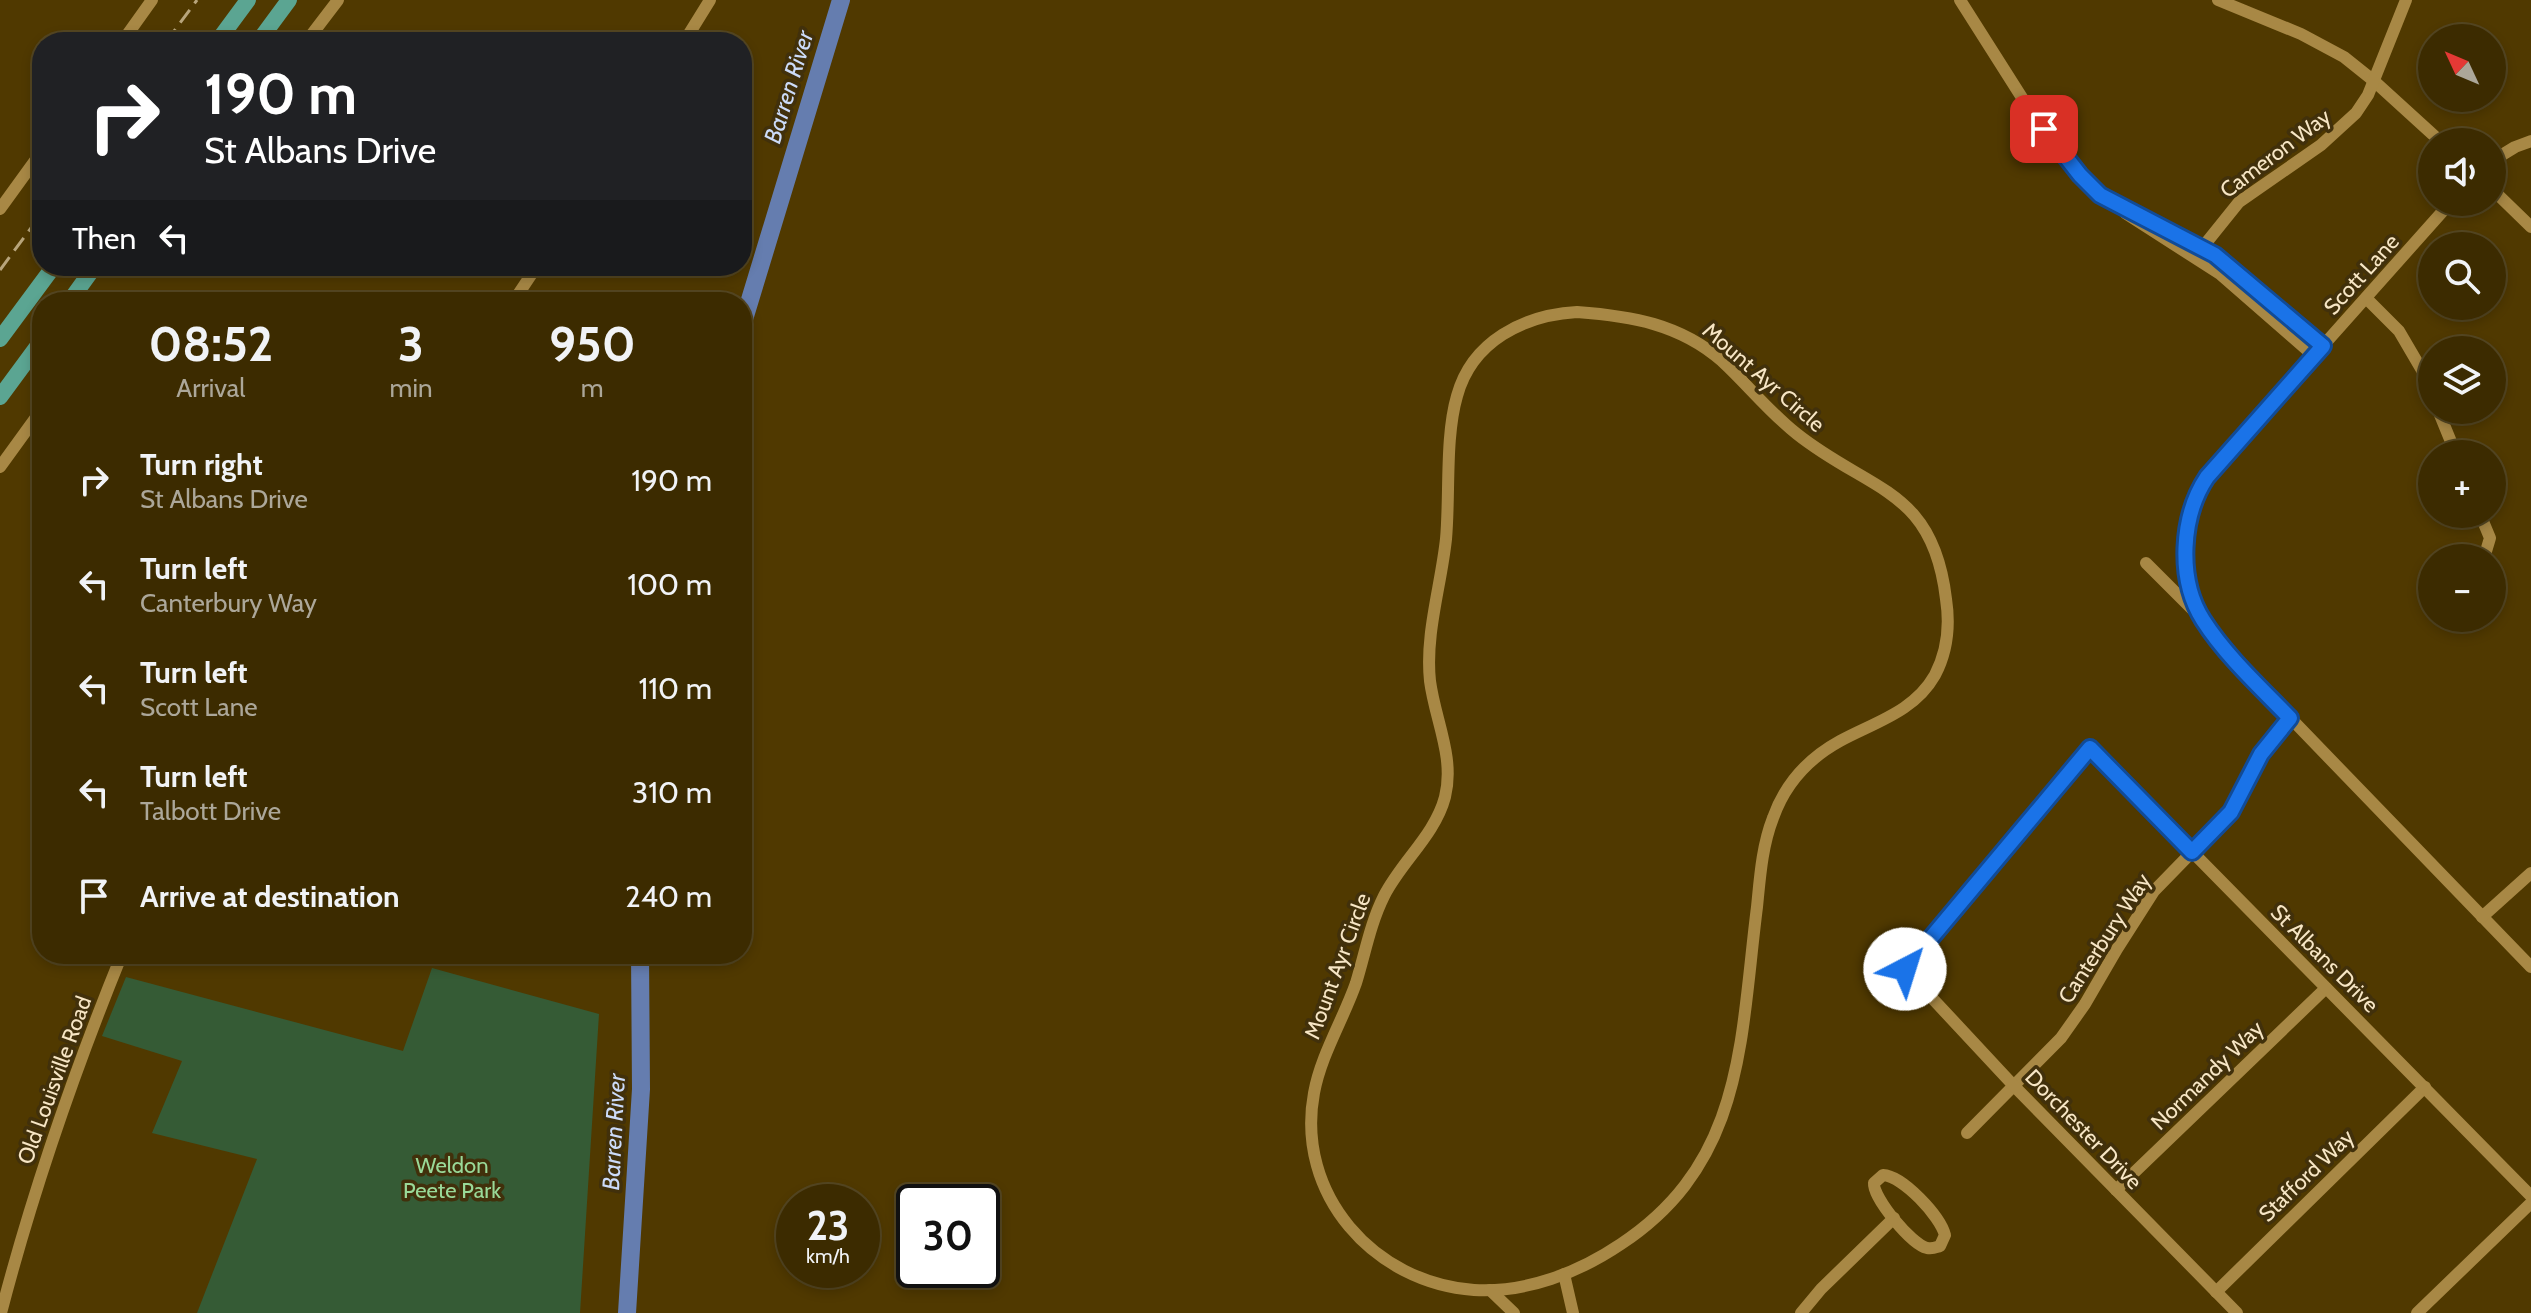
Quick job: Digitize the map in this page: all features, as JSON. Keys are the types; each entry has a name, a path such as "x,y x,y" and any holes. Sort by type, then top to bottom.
{"main road":[{"path":"224,32 248,0"},
{"path":"265,32 289,0"},
{"path":"0,339 32,296"},
{"path":"0,397 32,354"}],"street":[{"path":"129,32 152,0"},
{"path":"314,32 338,0"},
{"path":"690,32 710,0"},
{"path":"1960,0 2011,82 2090,186 2140,225 2197,257 2319,351"},
{"path":"2218,0 2334,50 2426,128"},
{"name":"Cameron Way","path":"2202,248 2239,202 2340,130 2363,104 2406,0"},
{"path":"2506,152 2531,141"},
{"path":"0,209 32,165"},
{"path":"2506,203 2531,227"},
{"path":"2113,204 2202,248 2233,269 2319,351"},
{"name":"Scott Lane","path":"2201,618 2191,588 2187,562 2188,524 2195,500 2215,468 2439,216"},
{"path":"2366,298 2399,331 2418,363"},
{"name":"Mount Ayr Circle","path":"1577,312 1642,320 1673,329 1702,345 1794,432 1903,503 1925,527 1936,550 1945,590 1948,625 1941,660 1924,690 1897,713 1839,741 1817,756 1792,781 1774,814 1764,852 1739,1060 1723,1118 1703,1158 1678,1194 1642,1229 1608,1252 1564,1274 1522,1287 1490,1290 1446,1287 1416,1278 1384,1261 1361,1242 1333,1205 1321,1177 1312,1137 1312,1107 1318,1074 1353,991 1379,906 1396,874 1434,822 1445,796 1447,757 1429,665 1446,536 1457,396 1470,367 1506,331 1539,317 1577,312"},
{"path":"0,467 32,423"},
{"name":"Scott Lane","path":"2146,563 2201,618 2236,661 2290,718 2531,967"},
{"name":"Canterbury Way","path":"1967,1133 2061,1038 2154,891 2231,812 2261,754 2290,718"},
{"name":"St Albans Drive","path":"1905,969 2090,748 2531,1196"},
{"path":"2482,917 2531,873"},
{"name":"Old Louisville Road","path":"1,1313 43,1166 79,1061 118,964"},
{"name":"Dorchester Drive","path":"1905,969 2014,1086 2237,1313"},
{"name":"Normandy Way","path":"2116,1190 2326,988"},
{"name":"Stafford Way","path":"2216,1292 2425,1087"},
{"path":"1883,1175 1901,1181 1926,1207 1942,1226 1944,1241 1937,1247 1923,1247 1894,1218 1874,1192 1874,1183 1883,1175"},
{"path":"2417,1313 2531,1203"},
{"path":"1801,1313 1821,1289 1894,1218"},
{"path":"1564,1274 1573,1313"},
{"path":"1490,1290 1514,1313"}],"green space":[{"name":"Weldon Peete Park","path":"432,968 599,1014 580,1313 197,1313 257,1159 152,1133 182,1061 102,1036 126,977 403,1051"}],"waterway":[{"name":"Barren River","path":"752,293 841,0"},
{"name":"Barren River","path":"627,1313 641,1089 640,964"}],"railway":[{"path":"173,32 197,0"},
{"path":"0,270 32,227"}],"route":[{"path":"1905,969 2090,748 2192,852 2231,812 2261,754 2290,718 2236,661 2201,618 2188,575 2186,536 2190,512 2207,477 2323,346 2215,255 2100,195 2044,129"}]}
